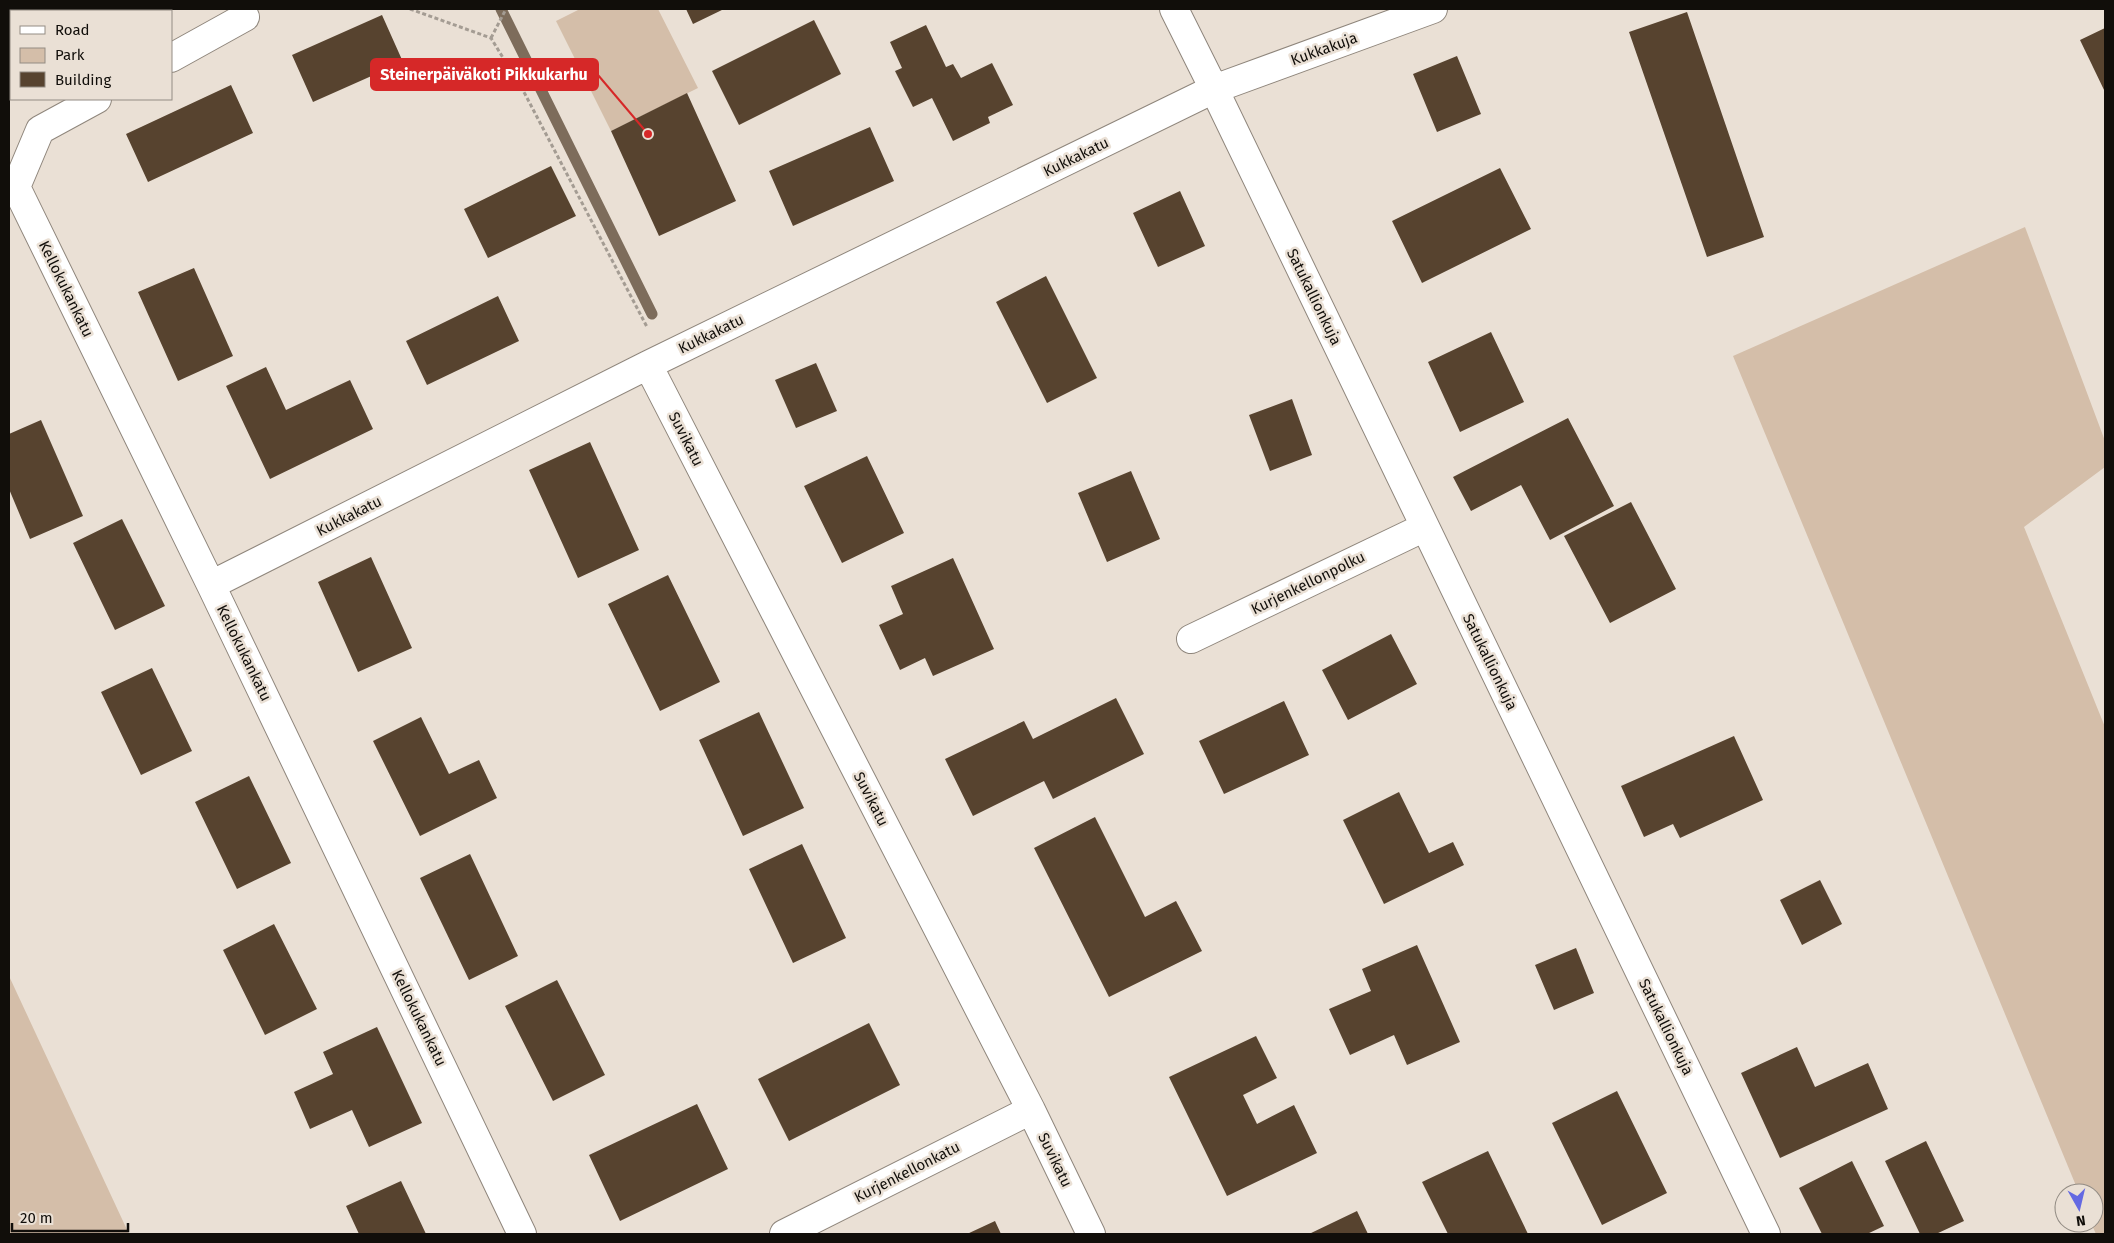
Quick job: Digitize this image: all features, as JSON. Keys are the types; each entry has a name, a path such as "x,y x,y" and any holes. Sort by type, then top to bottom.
{"street":[{"name":"Satukallionkuja","path":"1174,9 1766,1234"},
{"name":"Kukkakuja","path":"1214,89 1433,9"},
{"path":"172,57 245,18"},
{"name":"Kukkakatu","path":"212,585 656,361 1214,89"},
{"name":"Kellokukankatu","path":"95,100 40,130 16,187 212,585 522,1234"},
{"name":"Suvikatu","path":"656,361 1091,1234"},
{"name":"Kurjenkellonpolku","path":"1191,639 1425,527"},
{"name":"Kurjenkellonkatu","path":"784,1234 1030,1110"}],"path":[{"path":"410,9 491,38 525,94 656,361"},
{"path":"491,38 506,9"}],"green space":[{"path":"580,9 658,9 698,88 611,131 556,21"},
{"path":"2025,227 2105,441 2105,467 2024,527 2105,727 2105,1234 2096,1233 2104,1233 2104,1183 2075,1183 1733,356"},
{"path":"9,976 129,1234 9,1234"}],"building":[{"path":"9,9 88,9 10,10 9,56"},
{"path":"686,9 724,9 693,24"},
{"path":"1687,12 1764,237 1707,257 1629,32"},
{"path":"382,15 403,62 313,102 292,55"},
{"path":"814,20 841,74 739,125 712,71"},
{"path":"926,25 946,67 953,64 961,78 992,63 1013,105 988,117 990,123 953,141 932,98 913,107 895,71 902,68 890,42"},
{"path":"2105,28 2105,92 2080,40"},
{"path":"1457,56 1481,114 1437,132 1413,74"},
{"path":"231,85 253,133 148,182 126,134"},
{"path":"687,93 736,201 659,236 611,131"},
{"path":"870,127 894,181 793,226 769,171"},
{"path":"551,166 576,216 488,258 464,209"},
{"path":"1500,168 1531,229 1422,283 1392,221"},
{"path":"1180,191 1205,246 1158,267 1133,213"},
{"path":"194,268 233,356 178,381 138,292"},
{"path":"1046,276 1097,378 1047,403 996,302"},
{"path":"498,296 519,341 427,385 406,341"},
{"path":"1491,332 1524,402 1460,432 1428,362"},
{"path":"816,363 837,411 796,428 775,380"},
{"path":"266,367 286,410 350,380 373,429 270,479 226,386"},
{"path":"1292,399 1312,455 1270,471 1249,415"},
{"path":"1568,418 1614,506 1550,540 1521,485 1471,511 1453,477"},
{"path":"41,420 83,516 30,539 9,489 9,434"},
{"path":"590,442 639,550 578,578 529,470"},
{"path":"867,456 904,533 842,563 804,486"},
{"path":"1131,471 1160,539 1107,562 1078,493"},
{"path":"1631,502 1676,589 1610,623 1564,536"},
{"path":"122,519 165,606 115,630 73,543"},
{"path":"371,557 412,648 358,672 318,582"},
{"path":"953,558 994,649 933,676 925,658 900,670 879,625 903,614 891,586"},
{"path":"668,575 720,682 660,711 608,604"},
{"path":"1391,634 1417,684 1348,720 1322,670"},
{"path":"152,668 192,751 141,775 101,692"},
{"path":"1116,698 1144,754 1053,799 1044,781 973,816 945,759 1024,721 1033,739"},
{"path":"1284,701 1309,755 1224,794 1199,741"},
{"path":"759,712 804,808 743,836 699,740"},
{"path":"421,717 449,774 479,760 497,798 420,836 373,741"},
{"path":"1734,736 1763,800 1680,838 1673,824 1644,837 1621,786"},
{"path":"249,776 291,863 237,889 195,802"},
{"path":"1399,792 1429,853 1453,842 1464,865 1384,904 1343,820"},
{"path":"1095,817 1145,917 1176,901 1202,951 1109,997 1034,848"},
{"path":"802,844 846,938 793,963 749,869"},
{"path":"470,854 518,956 469,980 420,878"},
{"path":"1820,880 1842,924 1802,945 1780,900"},
{"path":"274,924 317,1009 265,1035 223,950"},
{"path":"1417,945 1460,1042 1407,1065 1394,1035 1350,1055 1329,1009 1371,991 1362,969"},
{"path":"1576,948 1594,993 1554,1010 1535,965"},
{"path":"557,980 605,1075 553,1101 505,1006"},
{"path":"869,1023 900,1085 789,1141 758,1079"},
{"path":"377,1027 422,1123 369,1147 352,1110 310,1129 294,1092 333,1074 323,1052"},
{"path":"1256,1036 1277,1078 1243,1095 1257,1124 1294,1105 1317,1153 1227,1196 1169,1077"},
{"path":"1797,1047 1815,1087 1868,1063 1888,1109 1780,1158 1741,1073"},
{"path":"1617,1091 1667,1193 1602,1225 1552,1123"},
{"path":"697,1104 728,1169 620,1221 589,1155"},
{"path":"1926,1141 1964,1221 1936,1234 1920,1234 1885,1161"},
{"path":"1488,1151 1528,1234 1448,1234 1422,1182"},
{"path":"1852,1161 1884,1226 1867,1234 1822,1234 1799,1188"},
{"path":"401,1181 426,1234 359,1234 346,1206"},
{"path":"1357,1211 1368,1234 1309,1234"},
{"path":"995,1221 1001,1234 967,1234"}],"waterway":[{"path":"501,9 652,314"}],"place":[{"name":"Steinerpäiväkoti Pikkukarhu","path":"648,134"}]}
